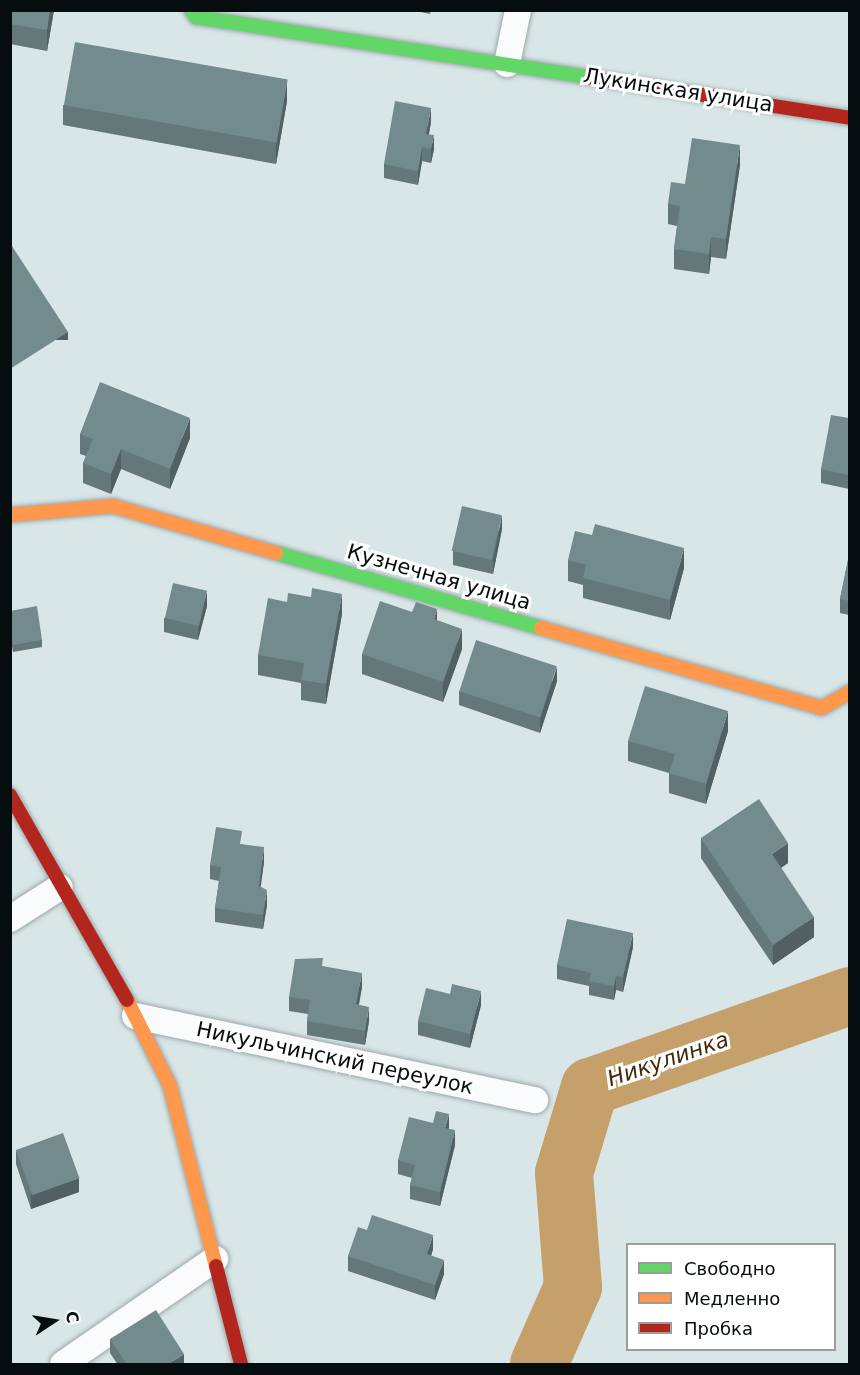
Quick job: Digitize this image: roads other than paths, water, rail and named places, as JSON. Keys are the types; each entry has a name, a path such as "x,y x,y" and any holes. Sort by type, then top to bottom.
{"street":[{"name":"Лукинская улица","path":"191,10 196,17 849,118"},
{"path":"507,64 518,10"},
{"name":"Кузнечная улица","path":"10,515 113,506 822,708 849,692"},
{"path":"10,795 60,887 99,945 170,1086 241,1365"},
{"path":"10,919 60,887"},
{"name":"Никульчинский переулок","path":"135,1016 535,1100"},
{"path":"63,1365 215,1259"}],"waterway":[{"name":"Никулинка","path":"539,1364 573,1287 564,1173 590,1087 850,996"}]}
